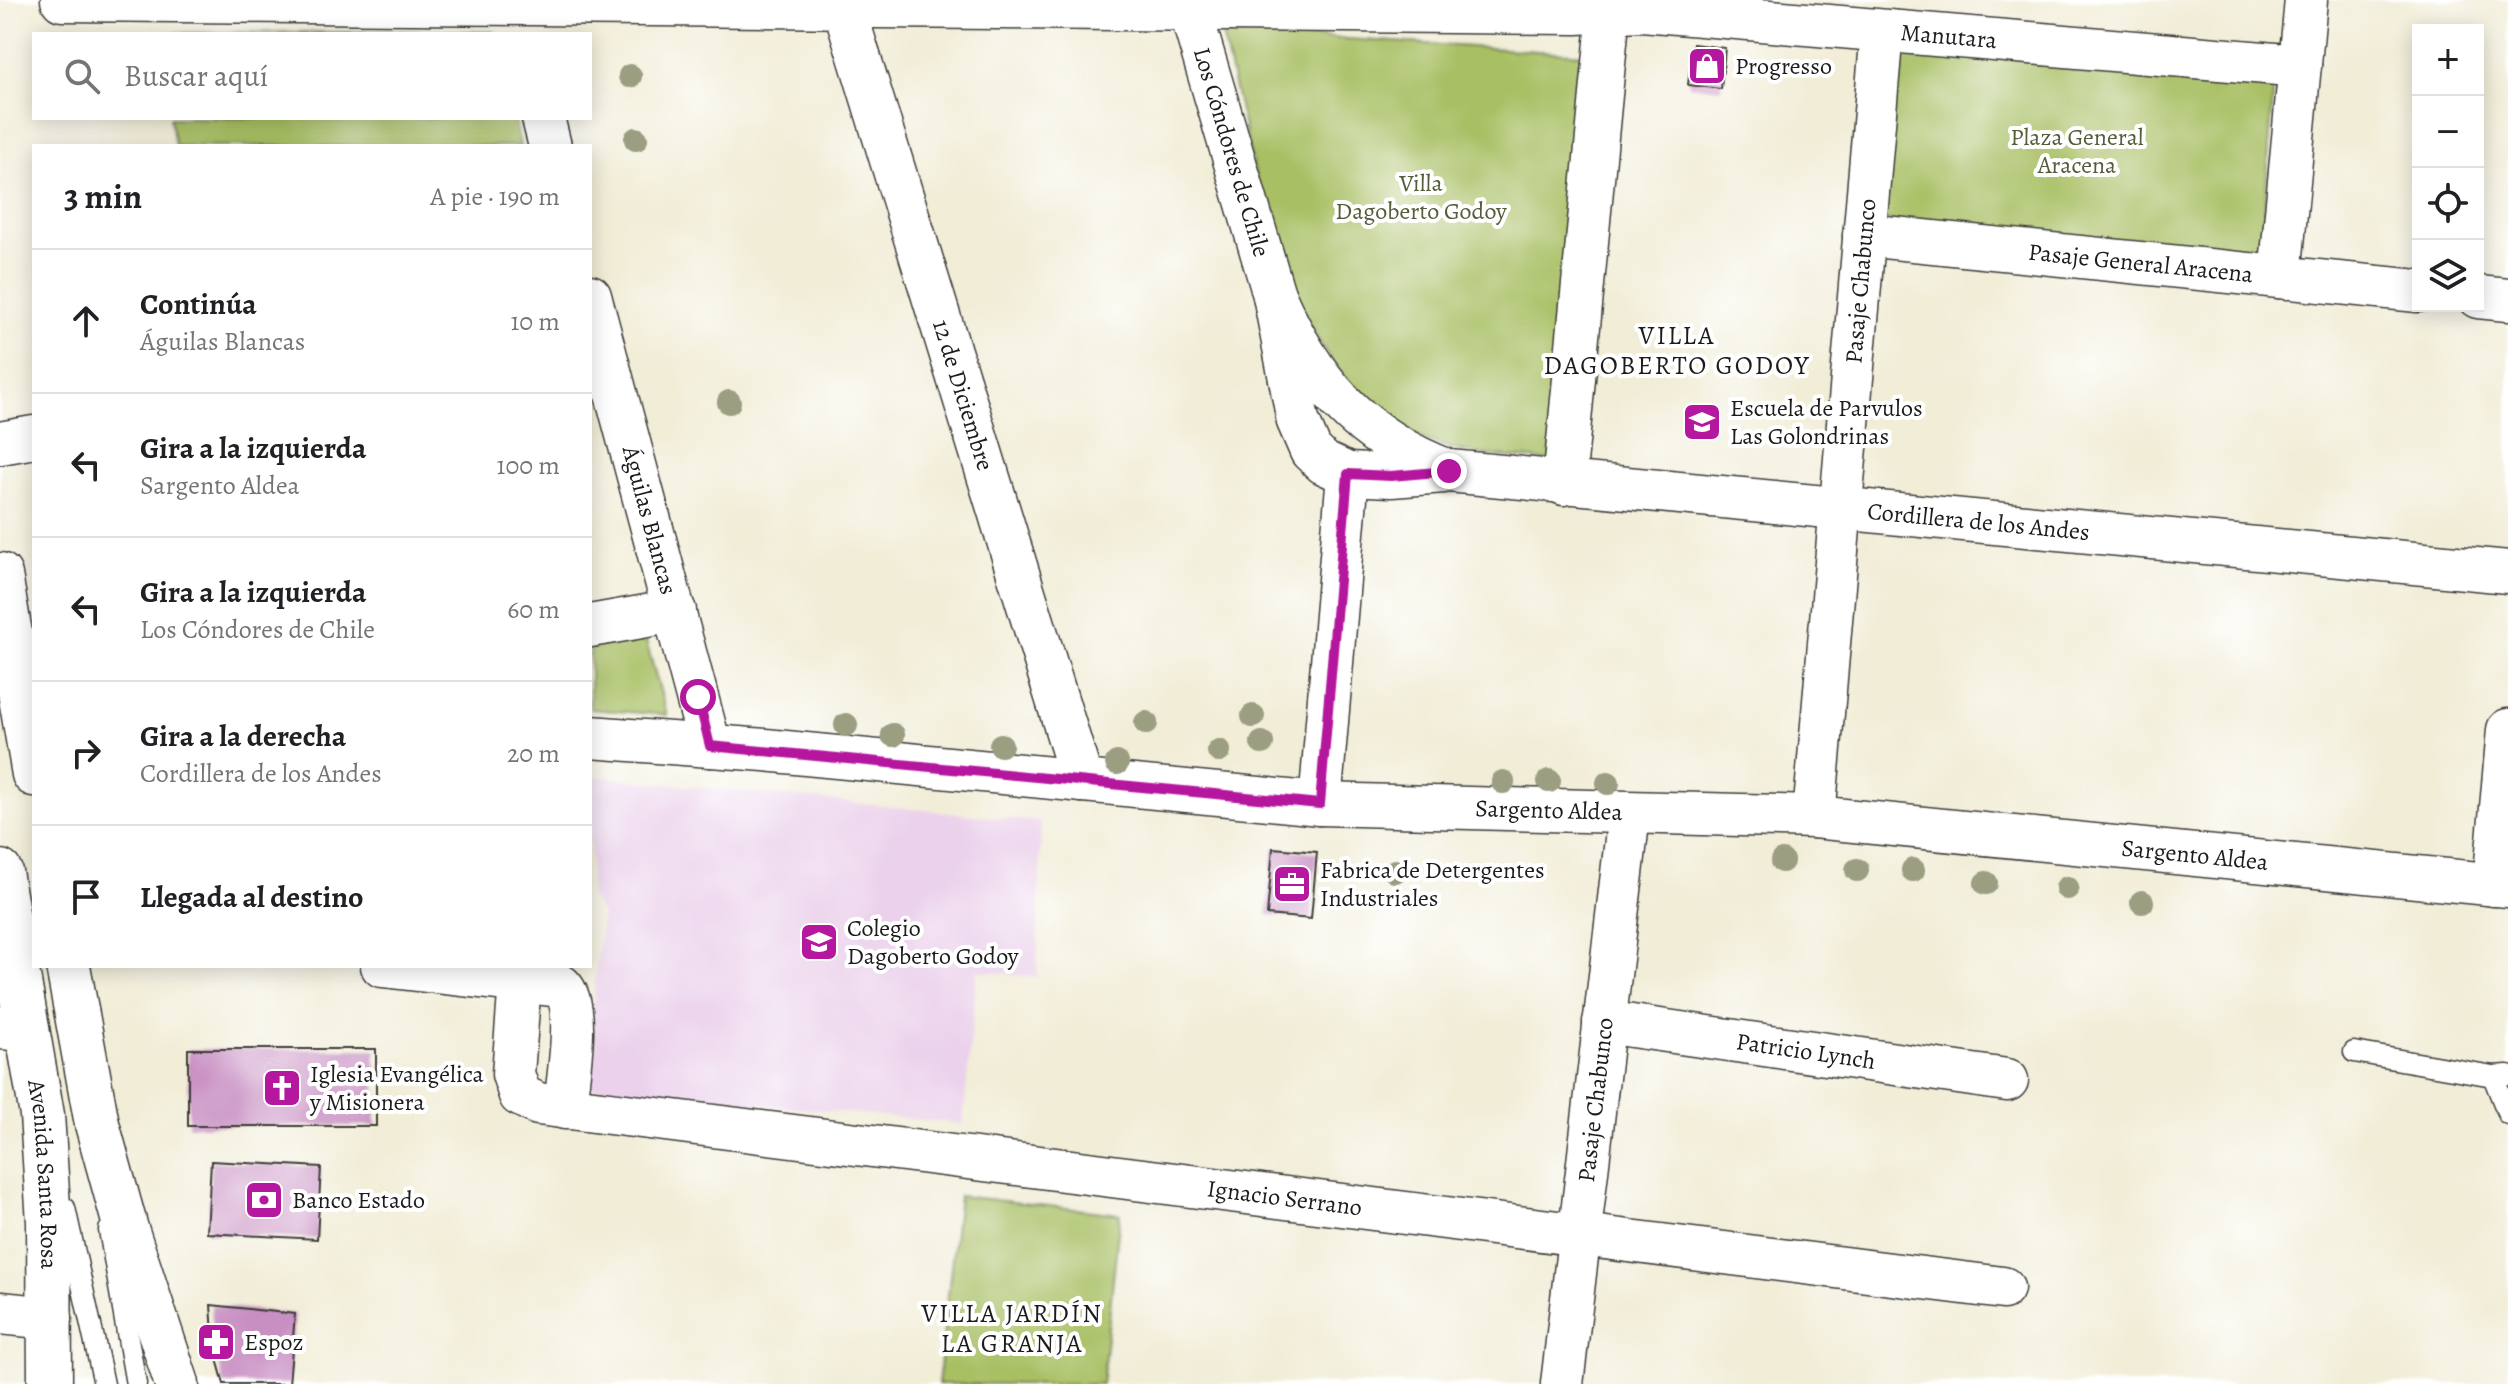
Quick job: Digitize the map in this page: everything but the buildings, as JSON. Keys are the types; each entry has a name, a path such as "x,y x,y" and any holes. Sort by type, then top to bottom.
{"main road":[{"path":"0,575 27,693 32,751"},
{"name":"Avenida Santa Rosa","path":"0,872 14,1029 42,1115 51,1318 50,1384"},
{"path":"68,968 97,1124 177,1384"}],"street":[{"name":"Manutara","path":"62,0 362,2 516,20 844,7 1190,10 1609,6 2300,66"},
{"path":"2280,277 2306,0"},
{"path":"1564,484 1609,6"},
{"name":"12 de Diciembre","path":"844,7 1082,781"},
{"name":"Los Cóndores de Chile","path":"1190,10 1274,295 1304,437 1324,463 1348,474"},
{"name":"Pasaje Chabunco","path":"1814,817 1882,31"},
{"path":"544,120 550,144"},
{"name":"Pasaje General Aracena","path":"1864,235 2412,290"},
{"name":"Los Cóndores de Chile","path":"1274,295 1298,347 1321,382 1365,425"},
{"path":"2484,298 2508,300"},
{"name":"Águilas Blancas","path":"593,319 710,746"},
{"name":"Cordillera de los Andes","path":"1365,425 1415,458 1449,471"},
{"path":"0,443 32,437"},
{"name":"Cordillera de los Andes","path":"1348,474 1391,476 1449,471 2508,572"},
{"path":"1320,804 1348,474"},
{"path":"592,626 675,611"},
{"path":"2501,886 2508,730"},
{"name":"Sargento Aldea","path":"592,737 1320,804 1814,817 2501,886"},
{"name":"Pasaje Chabunco","path":"1562,1384 1629,814"},
{"path":"400,968 561,986 572,1001 565,1108"},
{"name":"Ignacio Serrano","path":"520,981 515,1085 528,1101 2003,1288"},
{"name":"Patricio Lynch","path":"1604,1022 2007,1080"},
{"path":"0,1313 51,1318"}],"lane":[{"path":"2354,1052 2501,1075 2508,1114"},
{"path":"42,1115 104,1384"},
{"path":"97,1124 112,1258 136,1384"}],"shaded area":[{"name":"Colegio Dagoberto Godoy","path":"592,776 1041,822 1037,977 977,971 963,1124 584,1087 602,914 592,899"}],"green space":[{"path":"494,31 494,32 324,32"},
{"name":"Villa Dagoberto Godoy","path":"1221,31 1584,54 1550,461 1454,449 1397,425 1352,386 1316,335 1288,277 1266,214"},
{"name":"Plaza General Aracena","path":"1896,48 2274,82 2261,254 1880,220"},
{"path":"170,120 514,120 520,144 175,144"},
{"path":"643,631 667,715 592,709 592,641"},
{"path":"959,1196 1120,1214 1102,1384 938,1384"}],"place":[{"name":"Progresso","path":"1707,66"},
{"name":"Escuela de Parvulos Las Golondrinas","path":"1702,422"},
{"name":"Fabrica de Detergentes Industriales","path":"1292,884"},
{"name":"Colegio Dagoberto Godoy","path":"819,942"},
{"name":"Iglesia Evangélica y Misionera","path":"282,1088"},
{"name":"Banco Estado","path":"264,1200"},
{"name":"Espoz","path":"216,1342"}],"district":[{"name":"VILLA DAGOBERTO GODOY","path":"1677,350"},
{"name":"VILLA JARDÍN LA GRANJA","path":"1012,1328"}],"route":[{"path":"698,697 710,746 1320,804 1348,474 1420,476 1449,471"}]}
